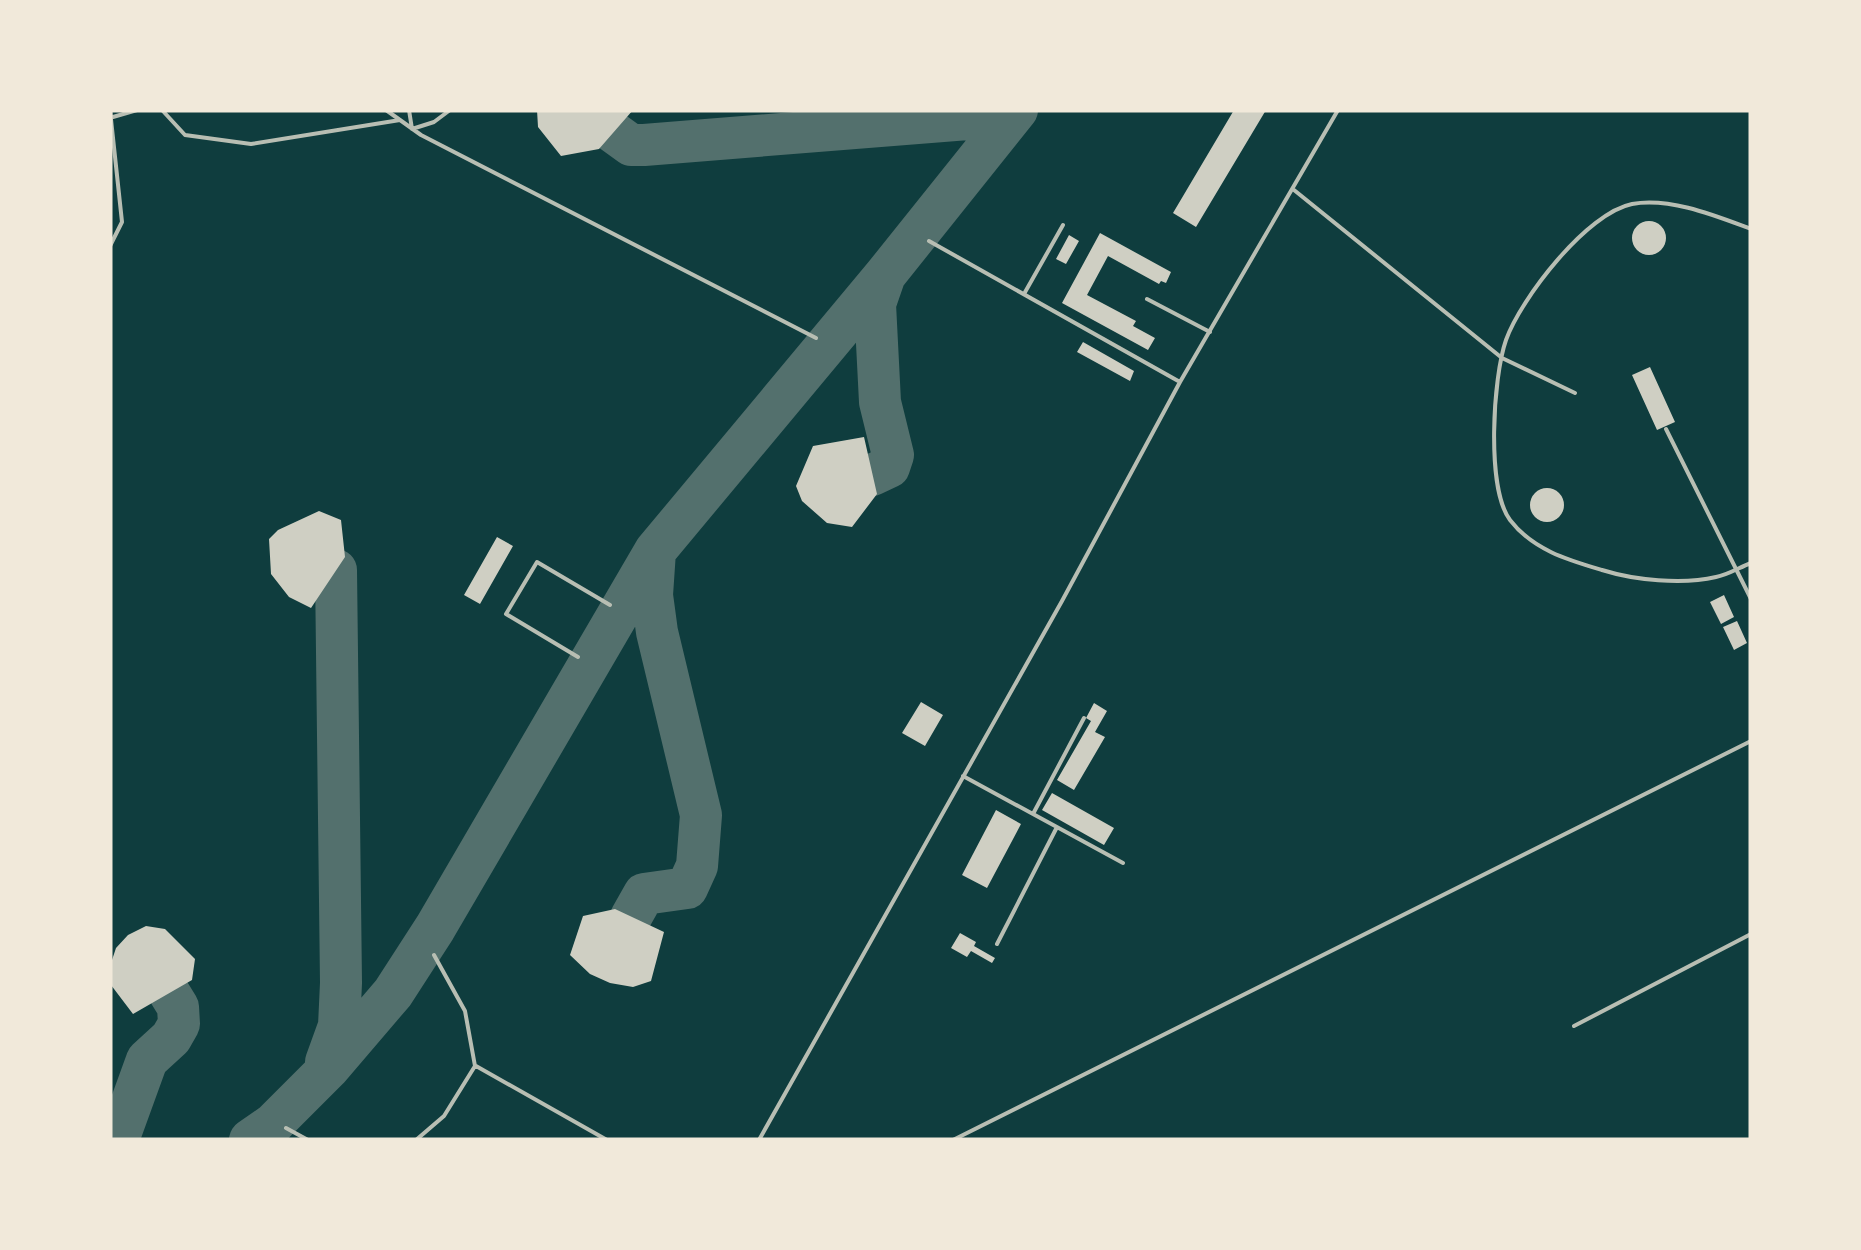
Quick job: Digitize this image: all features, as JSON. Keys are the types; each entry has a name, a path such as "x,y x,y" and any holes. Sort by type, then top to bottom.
{"lane":[{"path":"110,110 122,222 110,246"},
{"path":"111,117 137,110"},
{"path":"162,110 185,135 251,144 400,120"},
{"path":"386,110 412,128 816,338"},
{"path":"409,110 412,128"},
{"path":"412,128 434,122 450,110"},
{"path":"759,1140 1180,382 1338,110"},
{"path":"1294,190 1502,358 1575,393"},
{"path":"1751,229 1708,213 1658,204 1632,204 1605,215 1564,254 1518,311 1502,358 1496,432 1498,492 1508,518 1530,541 1562,558 1616,574 1678,580 1716,577 1751,562"},
{"path":"1024,294 1063,225"},
{"path":"929,241 1180,382"},
{"path":"1147,298 1210,332"},
{"path":"1666,429 1751,599"},
{"path":"578,657 506,614 537,562 610,605"},
{"path":"1032,814 1084,718"},
{"path":"953,1140 1751,741"},
{"path":"964,776 1123,863"},
{"path":"998,944 1057,827"},
{"path":"1574,1026 1751,934"},
{"path":"416,1140 444,1116 475,1066 465,1010 434,955"},
{"path":"475,1066 607,1140"},
{"path":"286,1128 308,1140"}],"building":[{"path":"537,110 633,110 599,149 561,156 538,127"},
{"path":"1234,110 1266,110 1196,227 1173,213"},
{"path":"1649,221 1661,226 1666,238 1661,250 1649,255 1637,250 1632,238 1637,226"},
{"path":"1100,233 1171,272 1166,283 1159,284 1108,256 1087,295 1136,321 1133,326 1155,338 1148,350 1062,303"},
{"path":"1069,235 1079,241 1066,264 1056,259"},
{"path":"1083,342 1134,371 1130,381 1077,352"},
{"path":"1650,367 1675,422 1657,430 1632,375"},
{"path":"864,437 877,494 852,527 827,523 802,501 796,486 813,446"},
{"path":"1547,488 1559,493 1564,505 1559,517 1547,522 1535,517 1530,505 1535,493"},
{"path":"319,511 341,520 345,557 311,608 289,597 271,574 269,539 278,530"},
{"path":"497,537 513,546 480,604 464,595"},
{"path":"1724,595 1734,617 1721,624 1710,602"},
{"path":"1737,621 1747,643 1734,650 1723,627"},
{"path":"921,702 943,715 925,746 902,733"},
{"path":"1094,703 1107,711 1095,732 1105,737 1074,790 1057,780 1091,721 1086,718"},
{"path":"1052,793 1114,828 1104,845 1042,810"},
{"path":"996,810 1021,824 987,888 962,875"},
{"path":"615,909 664,932 651,981 633,987 610,983 590,974 570,955 583,916"},
{"path":"146,926 165,929 195,959 192,980 133,1014 111,985 110,966 116,948 128,935"},
{"path":"960,933 995,958 992,963 971,951 967,957 951,948"}],"taxiway":[{"path":"613,132 631,145 644,145 993,117 1011,110"},
{"path":"250,1140 273,1124 328,1069 393,993 655,551 1017,110"},
{"path":"872,475 889,467 893,455 880,402 875,304 885,275"},
{"path":"631,917 644,894 687,888 697,866 701,815 657,632 652,595 655,551"},
{"path":"326,1062 339,1026 341,983 336,570"},
{"path":"118,1140 147,1060 171,1038 179,1024 178,1007 170,994"}]}
